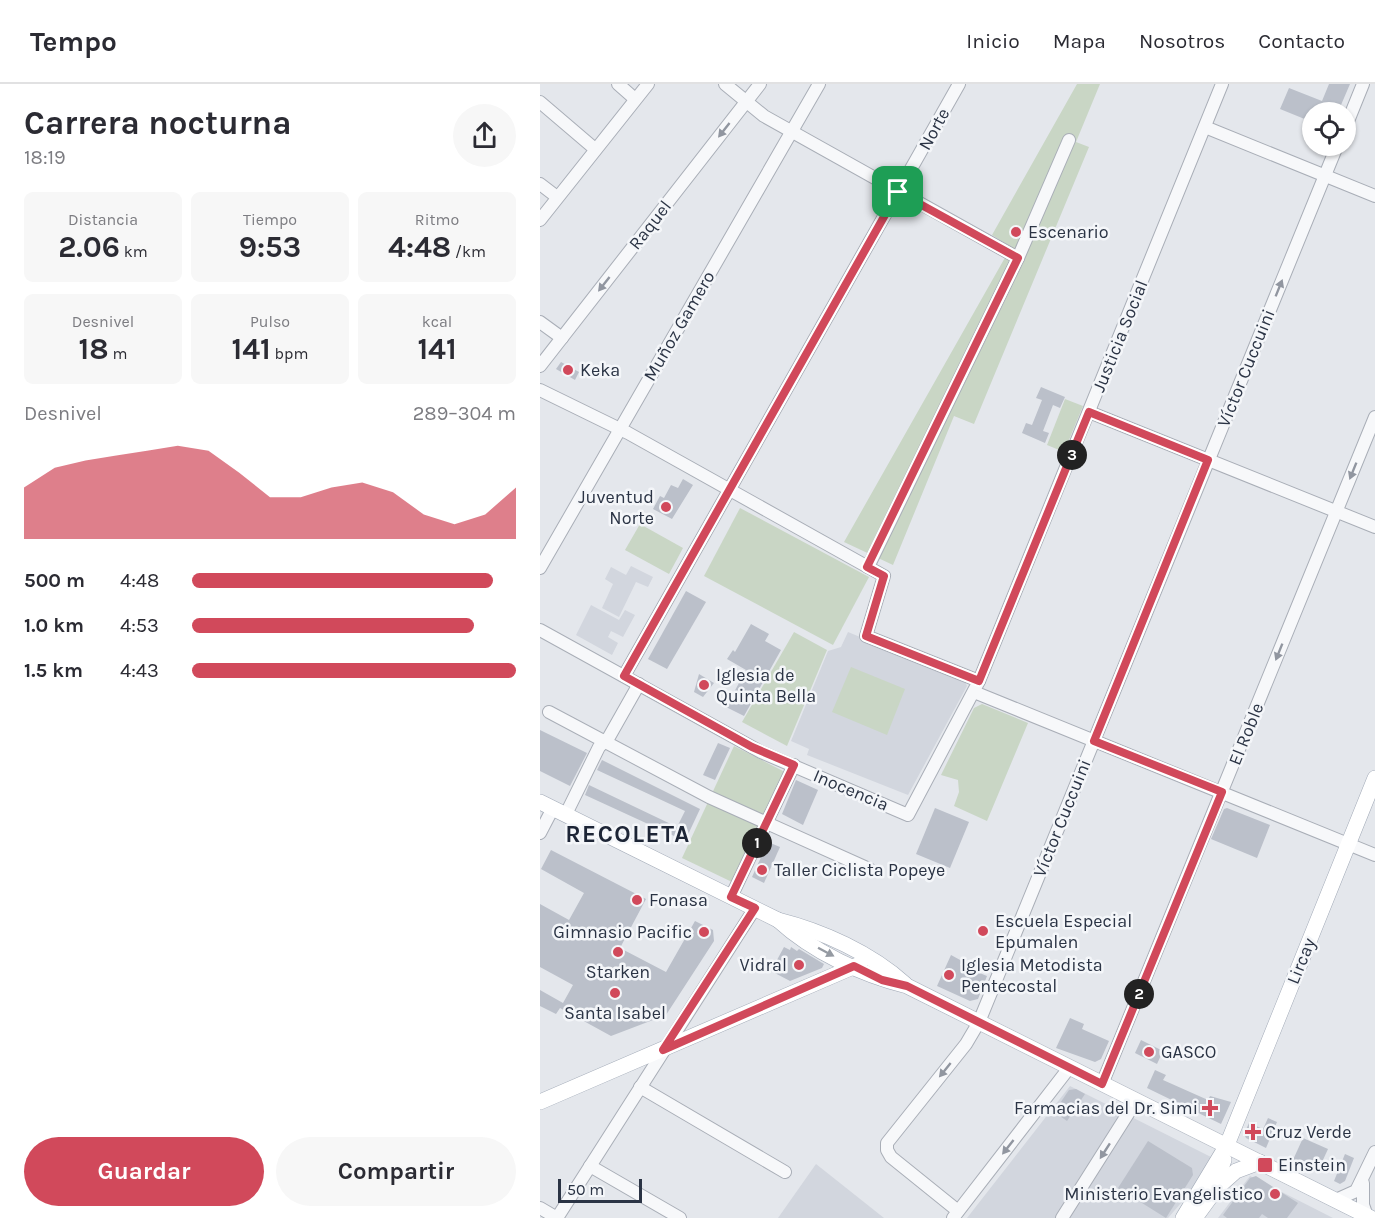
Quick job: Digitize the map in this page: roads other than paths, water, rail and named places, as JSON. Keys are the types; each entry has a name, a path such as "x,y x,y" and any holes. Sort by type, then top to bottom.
{"main road":[{"name":"Lircay","path":"1227,1145 1375,778"},
{"path":"553,808 778,920 801,925 871,959 888,968 907,986"},
{"path":"778,920 795,936 854,966 882,980 907,986 1369,1217"},
{"path":"540,1102 871,959"},
{"path":"1211,1196 1222,1170 1227,1145"},
{"path":"1183,1218 1227,1145"},
{"path":"1195,1218 1232,1173 1260,1162"}],"street":[{"path":"618,84 635,99"},
{"path":"540,220 648,84"},
{"path":"725,84 759,113 1018,258"},
{"name":"Raquel","path":"540,366 760,84"},
{"name":"Muñoz Gamero","path":"540,568 819,84"},
{"name":"Norte","path":"624,676 959,84"},
{"name":"Justicia Social","path":"908,815 977,686 1222,84"},
{"path":"1356,102 1363,84"},
{"path":"540,102 595,149"},
{"path":"1205,127 1375,196"},
{"path":"867,567 1018,258 1069,140"},
{"name":"Víctor Cuccuini","path":"956,1214 891,1157 887,1147 966,1044 979,1022 1333,156"},
{"path":"540,184 557,197"},
{"path":"540,322 562,338"},
{"path":"540,390 620,429 884,576 866,636 1094,741 1375,855"},
{"path":"1089,412 1375,527"},
{"name":"El Roble","path":"1102,1084 1375,417"},
{"name":"Inocencia","path":"540,630 752,747 908,815"},
{"path":"540,833 553,808 604,742 639,684"},
{"path":"549,712 709,797 869,869"},
{"path":"731,897 794,765"},
{"path":"540,1208 557,1218 755,908"},
{"path":"956,1214 1069,1068"},
{"path":"640,1087 785,1172"},
{"path":"1062,1218 1136,1101"},
{"path":"1335,1200 1356,1191 1363,1182 1375,1152"},
{"path":"590,1166 680,1218"},
{"path":"1363,1182 1363,1205 1369,1217"}],"place":[{"name":"Escenario","path":"1016,232"},
{"name":"Keka","path":"568,370"},
{"name":"Juventud Norte","path":"666,507"},
{"name":"Iglesia de Quinta Bella","path":"704,685"},
{"name":"Taller Ciclista Popeye","path":"762,870"},
{"name":"Fonasa","path":"637,900"},
{"name":"Escuela Especial Epumalen","path":"983,931"},
{"name":"Gimnasio Pacific","path":"704,932"},
{"name":"Starken","path":"618,952"},
{"name":"Vidral","path":"799,965"},
{"name":"Iglesia Metodista Pentecostal","path":"949,975"},
{"name":"Santa Isabel","path":"615,993"},
{"name":"GASCO","path":"1149,1052"},
{"name":"Farmacias del Dr. Simi","path":"1210,1108"},
{"name":"Cruz Verde","path":"1253,1132"},
{"name":"Einstein","path":"1265,1165"},
{"name":"Ministerio Evangelistico","path":"1275,1194"}],"district":[{"name":"RECOLETA","path":"628,834"}]}
